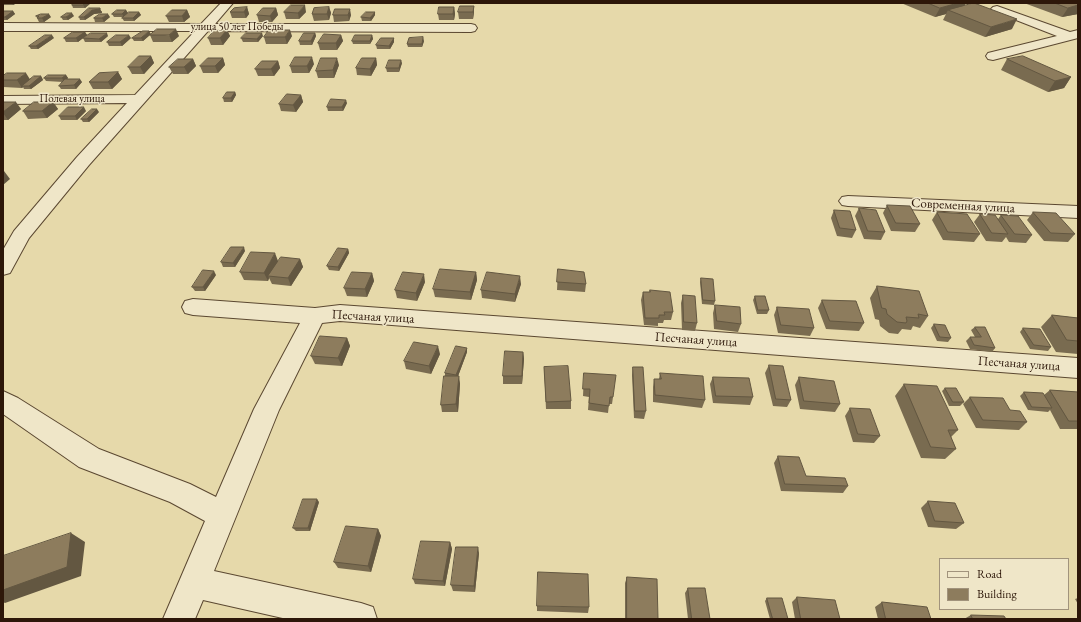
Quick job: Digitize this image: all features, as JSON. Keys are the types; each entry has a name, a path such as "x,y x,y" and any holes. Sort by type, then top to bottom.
{"street":[{"path":"3,268 21,235 83,161 204,26 227,3"},
{"path":"997,9 1073,35"},
{"name":"улица 50 лет Победы","path":"3,27 204,26 471,28"},
{"path":"993,56 1073,35"},
{"name":"Полевая улица","path":"3,100 140,99"},
{"name":"Современная улица","path":"848,201 1078,212"},
{"name":"Песчаная улица","path":"193,307 315,316 340,313 1078,368"},
{"path":"179,619 266,409 315,316"},
{"path":"3,402 89,458 180,493 222,515"},
{"path":"195,583 361,619"}],"building":[{"path":"74,3 85,3 83,5 72,5"},
{"path":"928,3 958,3 940,8"},
{"path":"974,3 1017,19 991,27 948,10"},
{"path":"1055,3 1078,3 1078,5 1068,8"},
{"path":"291,5 305,5 298,13 284,12"},
{"path":"460,6 474,6 473,12 458,12"},
{"path":"247,7 244,12 230,12 234,8"},
{"path":"329,7 327,14 312,14 314,8"},
{"path":"439,7 454,7 453,14 438,14"},
{"path":"89,8 100,9 92,10 84,17 79,17"},
{"path":"263,8 276,8 270,16 257,15"},
{"path":"335,9 350,9 348,15 333,15"},
{"path":"117,10 126,10 122,14 112,14"},
{"path":"172,10 187,10 182,16 166,16"},
{"path":"3,11 13,11 3,17"},
{"path":"129,12 139,12 133,18 122,18"},
{"path":"366,12 375,12 370,18 361,17"},
{"path":"67,13 72,13 66,17 61,17"},
{"path":"41,14 49,14 42,18 37,18 39,16 36,16"},
{"path":"100,14 108,14 102,18 94,18"},
{"path":"157,29 176,29 169,35 150,35"},
{"path":"215,30 227,30 220,38 208,38"},
{"path":"269,30 290,30 285,37 264,37"},
{"path":"143,31 149,31 141,38 132,38"},
{"path":"73,32 85,32 76,38 64,38"},
{"path":"91,33 107,33 99,39 83,38"},
{"path":"246,33 262,33 257,39 241,38"},
{"path":"304,33 315,33 311,41 299,41"},
{"path":"324,34 341,35 336,43 318,43"},
{"path":"45,35 52,35 36,46 29,46"},
{"path":"116,35 129,35 120,42 107,42"},
{"path":"355,35 372,35 370,41 352,41"},
{"path":"423,37 422,44 407,44 409,38"},
{"path":"381,38 394,38 389,46 376,45"},
{"path":"139,56 151,56 140,67 128,67"},
{"path":"1023,56 1071,77 1055,81 1007,59"},
{"path":"295,57 312,57 307,66 290,66"},
{"path":"208,58 223,58 215,66 200,66"},
{"path":"321,58 337,58 333,70 316,71"},
{"path":"362,58 376,58 370,69 356,68"},
{"path":"178,59 193,59 184,67 169,67"},
{"path":"389,60 401,60 399,68 386,68"},
{"path":"262,61 278,61 271,69 255,69"},
{"path":"118,72 108,82 89,82 99,73"},
{"path":"7,73 26,73 17,80 3,80 3,76"},
{"path":"48,75 66,75 62,78 44,78"},
{"path":"34,76 41,76 29,86 22,86"},
{"path":"65,79 80,79 74,85 59,86"},
{"path":"227,92 235,92 231,98 223,98"},
{"path":"287,94 301,95 293,105 279,104"},
{"path":"331,99 346,100 342,107 327,107"},
{"path":"3,102 16,102 3,112"},
{"path":"34,102 53,102 42,111 23,111"},
{"path":"68,107 84,107 75,116 59,116"},
{"path":"92,109 97,109 87,119 81,119"},
{"path":"887,205 910,206 920,224 896,223"},
{"path":"859,208 876,210 885,232 868,231"},
{"path":"834,210 850,211 856,230 840,228"},
{"path":"937,212 967,214 980,234 948,232"},
{"path":"1033,212 1056,213 1075,234 1051,233"},
{"path":"980,214 995,215 1008,234 992,233"},
{"path":"1001,215 1018,216 1032,235 1015,234"},
{"path":"231,247 244,247 233,263 221,262"},
{"path":"338,248 348,249 338,267 327,266"},
{"path":"251,252 275,253 264,273 240,272"},
{"path":"281,257 300,259 288,278 268,276"},
{"path":"440,269 476,272 470,292 433,289"},
{"path":"558,269 584,272 586,284 557,282"},
{"path":"203,270 214,271 203,287 192,287"},
{"path":"352,272 372,273 365,289 344,288"},
{"path":"403,272 424,274 416,293 395,290"},
{"path":"487,272 520,276 515,294 481,290"},
{"path":"701,278 713,279 715,301 703,300"},
{"path":"877,286 919,291 928,316 918,314 919,318 906,317 906,323 897,322 887,314 886,309 882,308"},
{"path":"650,290 670,292 673,312 664,312 665,315 659,315 659,318 645,318 643,292 650,292"},
{"path":"683,295 695,296 697,323 684,322"},
{"path":"755,296 765,296 769,310 758,310"},
{"path":"822,300 856,301 864,323 830,321"},
{"path":"715,305 740,307 741,324 717,321"},
{"path":"777,307 809,309 814,328 781,325"},
{"path":"1052,315 1078,318 1078,341 1067,340"},
{"path":"934,324 945,325 951,338 940,337"},
{"path":"975,327 985,327 995,348 974,345 970,337 981,337"},
{"path":"1023,328 1040,329 1051,347 1034,345"},
{"path":"320,336 347,338 338,358 311,356"},
{"path":"414,342 438,346 429,366 404,361"},
{"path":"456,346 467,348 456,375 445,373"},
{"path":"505,351 523,352 522,376 503,376"},
{"path":"769,365 783,366 791,400 776,399"},
{"path":"568,366 571,401 546,402 544,367"},
{"path":"633,367 643,367 646,411 635,411"},
{"path":"584,373 616,375 613,397 610,397 609,406 589,403 590,389 583,389"},
{"path":"660,373 703,376 705,400 655,395 654,379 661,379"},
{"path":"444,376 459,376 456,404 441,405"},
{"path":"713,377 749,378 753,397 716,396"},
{"path":"799,377 834,381 840,404 804,401"},
{"path":"904,384 937,386 958,430 948,430 956,449 931,447"},
{"path":"945,388 956,388 964,402 953,402"},
{"path":"1050,390 1078,392 1078,421 1069,421"},
{"path":"1024,392 1043,393 1052,408 1032,407"},
{"path":"970,397 1003,398 1010,410 1020,411 1027,422 983,420"},
{"path":"850,408 870,409 880,436 858,434"},
{"path":"778,456 799,457 806,476 845,478 848,486 785,484"},
{"path":"303,499 317,499 308,528 293,528"},
{"path":"928,501 955,503 964,523 935,521"},
{"path":"346,526 378,529 368,566 334,562"},
{"path":"71,533 67,567 3,590 3,556"},
{"path":"421,541 450,542 443,581 413,579"},
{"path":"456,547 478,547 474,586 451,585"},
{"path":"538,572 588,574 589,607 537,606"},
{"path":"627,577 657,579 658,619 627,619"},
{"path":"688,588 705,588 710,619 692,619"},
{"path":"797,597 835,600 840,619 801,619"},
{"path":"767,598 782,598 788,619 773,619"},
{"path":"882,602 927,607 931,619 886,619"},
{"path":"971,615 1004,616 1006,619 973,619"}]}
